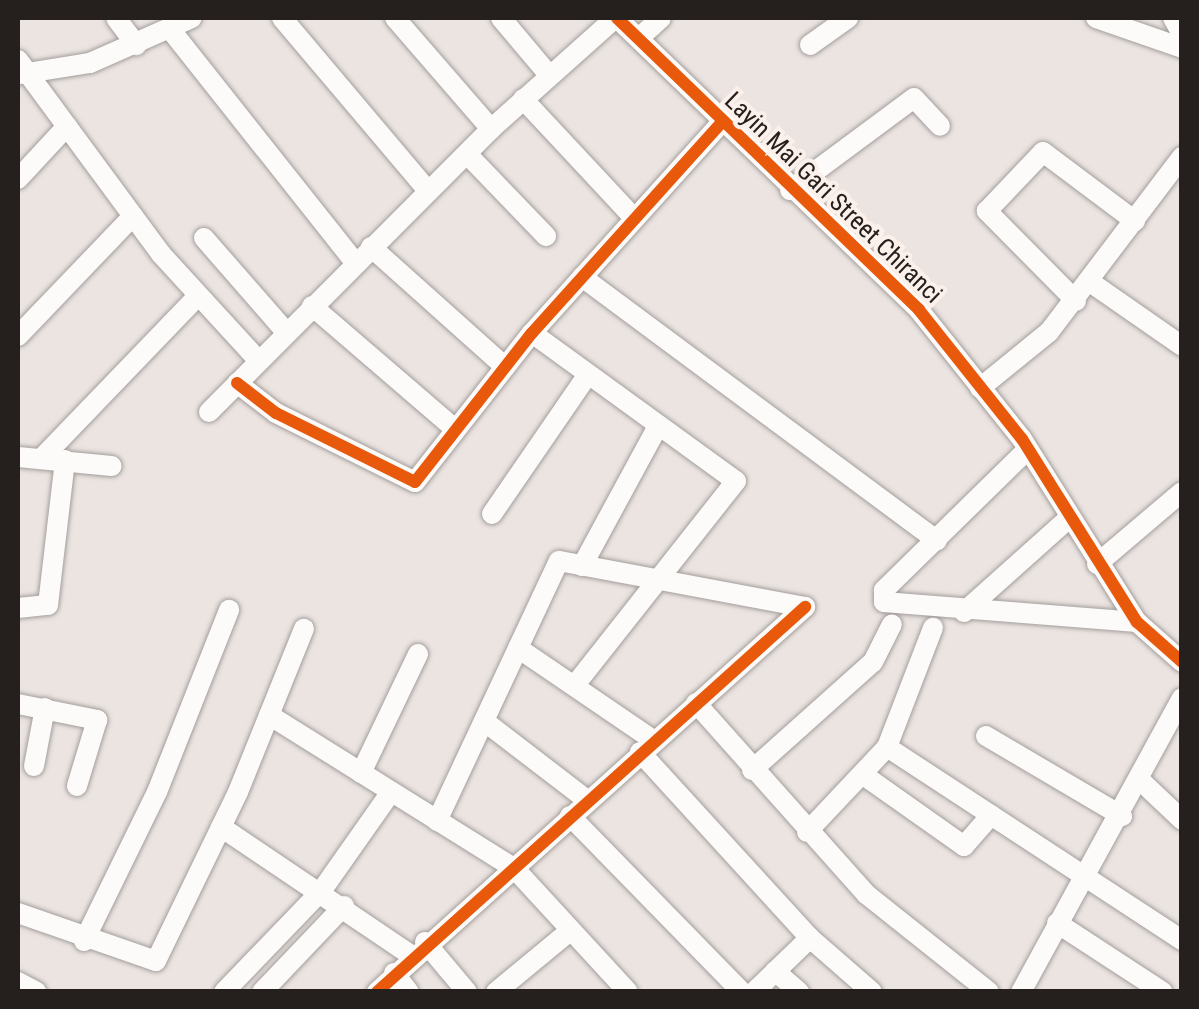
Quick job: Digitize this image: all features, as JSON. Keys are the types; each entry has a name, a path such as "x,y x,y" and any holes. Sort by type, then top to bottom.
{"street":[{"path":"116,18 136,45"},
{"path":"21,68 90,64 192,18"},
{"path":"282,18 428,190"},
{"path":"395,18 492,129"},
{"path":"501,18 549,75"},
{"path":"209,412 428,190 549,75 616,18"},
{"name":"Layin Mai Gari Street Chiranci","path":"616,18 640,37 720,124 919,310 1028,450 1137,622 1182,662"},
{"path":"640,37 661,18"},
{"path":"810,45 848,18"},
{"path":"1096,18 1182,48"},
{"path":"1172,18 1182,34"},
{"path":"170,29 355,262"},
{"path":"21,68 197,297 259,361"},
{"path":"790,190 914,98 940,126"},
{"path":"523,99 632,216"},
{"path":"236,384 276,413 406,480 420,478 532,332 632,216 720,124"},
{"path":"18,179 67,126"},
{"path":"1076,301 987,211 1043,152 1135,221"},
{"path":"467,154 546,236"},
{"path":"980,388 1076,301 1182,157"},
{"path":"18,336 133,216"},
{"path":"204,238 286,332"},
{"path":"372,247 505,367"},
{"path":"582,277 936,541"},
{"path":"1090,282 1182,346"},
{"path":"41,459 197,297"},
{"path":"312,306 455,430"},
{"path":"532,332 586,377 736,480 662,583 574,686"},
{"path":"492,514 586,377"},
{"path":"582,566 657,428"},
{"path":"1028,450 884,590 884,602 964,612 1137,622"},
{"path":"18,457 112,466"},
{"path":"18,608 48,605 65,460"},
{"path":"1097,564 1182,492"},
{"path":"964,612 1069,518"},
{"path":"377,992 418,949 514,868 805,606 559,562 437,821"},
{"path":"84,940 156,792 230,610"},
{"path":"752,770 873,662 892,624"},
{"path":"807,832 887,747 933,628"},
{"path":"18,913 84,940 156,962 221,827 304,629"},
{"path":"518,648 574,686 646,746 810,938 872,992"},
{"path":"362,773 418,654"},
{"path":"1021,992 1057,922 1142,782 1182,698"},
{"path":"696,703 866,894 988,992"},
{"path":"18,704 97,720 77,786"},
{"path":"34,766 45,708"},
{"path":"269,715 514,868 628,992"},
{"path":"484,720 588,800"},
{"path":"986,736 1122,816"},
{"path":"887,747 1182,940"},
{"path":"862,774 964,846 991,816"},
{"path":"1142,782 1182,820"},
{"path":"236,988 322,890 391,792"},
{"path":"570,816 742,992"},
{"path":"221,827 418,949 467,992"},
{"path":"262,992 344,906"},
{"path":"1057,922 1163,992"},
{"path":"496,992 572,930"},
{"path":"754,992 810,938"},
{"path":"775,972 799,992"},
{"path":"394,973 410,992"},
{"path":"18,982 37,992"}],"cycle path":[{"path":"617,18 919,310 1022,439 1137,622 1182,662"},
{"path":"237,383 276,413 415,482 532,333 720,124"},
{"path":"377,992 805,607"}]}
